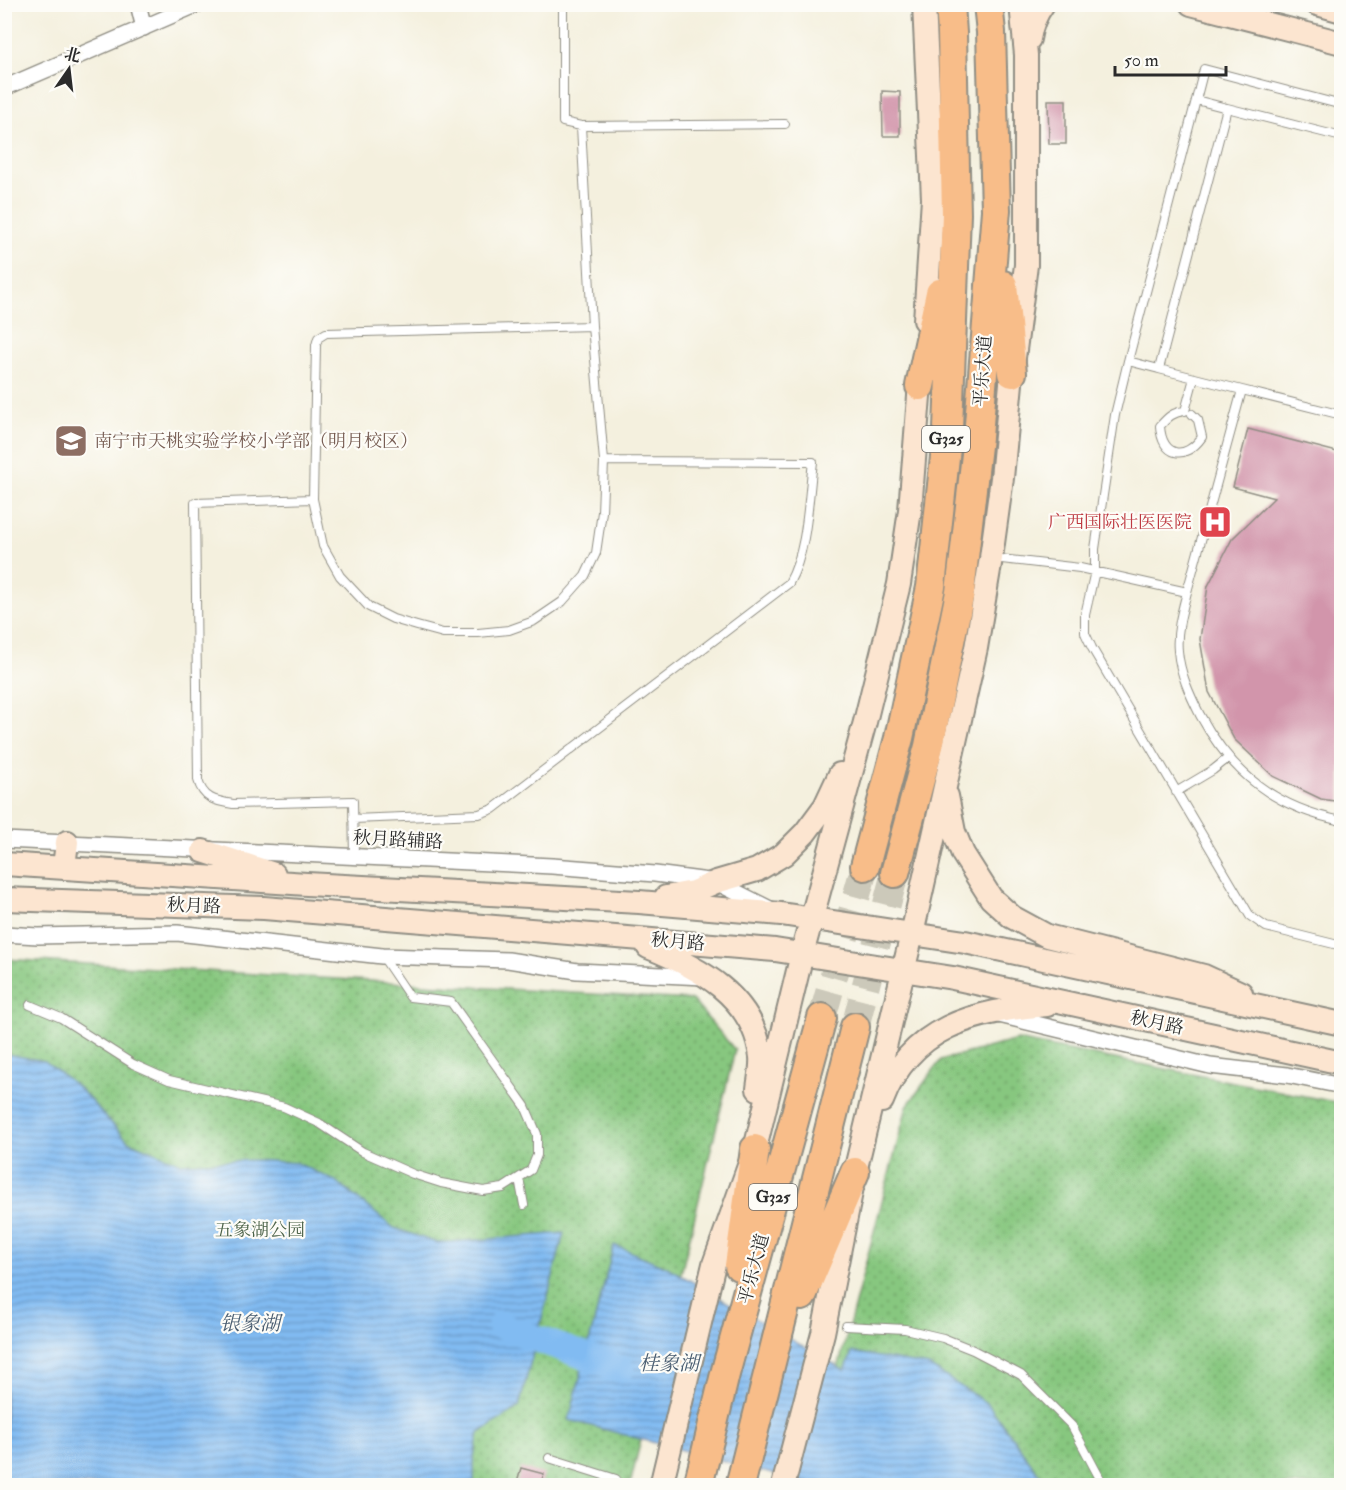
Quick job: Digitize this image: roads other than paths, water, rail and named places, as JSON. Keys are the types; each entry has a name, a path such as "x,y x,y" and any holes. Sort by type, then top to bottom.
{"highway":[{"name":"平乐大道","path":"865,866 899,738 931,586 948,429 956,214 950,4"},
{"name":"平乐大道","path":"895,873 929,746 960,592 978,437 996,210 991,32 988,4"},
{"path":"996,210 1012,373"},
{"path":"920,386 956,214"},
{"name":"平乐大道","path":"698,1485 725,1375 822,1018"},
{"path":"742,1479 855,1027"},
{"path":"725,1375 755,1149"},
{"path":"766,1382 855,1172"}],"main road":[{"path":"663,1476 714,1264 755,1149 802,954 865,722 899,584 910,510 933,199 924,4"},
{"path":"783,1485 822,1333 855,1172 945,787 976,648 991,558 1026,265 1026,55 1021,4"},
{"path":"1026,55 1031,27 1043,4"},
{"path":"1191,4 1341,43"},
{"path":"1317,4 1341,11"},
{"path":"639,902 693,892 716,882 757,870 784,854 806,833 825,806 865,722"},
{"path":"945,787 954,832 963,854 991,898 1012,917 1047,936 1204,976 1278,1010"},
{"path":"64,867 67,842"},
{"path":"203,851 307,884"},
{"name":"秋月路","path":"4,864 307,884 639,902 781,914 965,942 1341,1024"},
{"name":"秋月路","path":"4,899 264,908 775,950 952,978 1341,1063"},
{"path":"628,938 675,957 710,977 731,996 744,1012 752,1026 760,1057 755,1149"},
{"path":"855,1172 890,1080 911,1053 932,1036 959,1022 987,1012 1068,1004"}],"street":[{"path":"138,4 144,28"},
{"path":"4,88 198,4"},
{"name":"秋月路辅路","path":"4,840 552,866 655,874 716,882 781,914"},
{"path":"4,934 38,936 177,933 382,956 508,960 577,971 710,977"},
{"path":"987,1012 1210,1066 1287,1075 1341,1086"}],"lane":[{"path":"563,4 562,122 581,126 785,124"},
{"path":"1341,105 1204,69 1115,415 1095,549 1095,571 1085,615 1085,633 1092,648 1250,916 1266,927 1341,946"},
{"path":"1196,100 1341,137"},
{"path":"1159,369 1227,108"},
{"path":"581,126 592,326 604,461 602,512 596,553 585,576 562,602 534,621 509,630 443,633 393,619 369,607 340,576 323,546 313,499 318,338 326,333 592,326"},
{"path":"1128,362 1341,416"},
{"path":"1192,414 1198,420 1202,437 1195,447 1187,452 1176,453 1166,447 1161,439 1160,426 1168,416 1185,411 1194,378"},
{"path":"1242,390 1186,592 1178,649 1183,680 1212,738 1251,782 1275,798 1341,821"},
{"path":"353,819 479,814 492,809 789,583 801,554 813,462 604,461"},
{"path":"313,499 195,502 198,780 201,790 215,801 233,804 353,801 354,857"},
{"path":"991,558 1095,571 1186,592"},
{"path":"1176,792 1213,770 1228,758"},
{"path":"30,1005 62,1018 132,1064 169,1080 284,1107 319,1123 363,1152 413,1174 441,1183 483,1191 503,1188 531,1170 537,1155 537,1134 525,1106 451,1002 410,997 382,956"},
{"path":"519,1178 524,1205"},
{"path":"846,1326 905,1329 943,1338 974,1350 1021,1375 1072,1426 1104,1485"},
{"path":"549,1458 616,1479 614,1485"}],"water":[{"name":"银象湖","path":"5,1054 45,1061 80,1089 128,1141 181,1163 256,1160 297,1163 335,1181 394,1228 437,1243 564,1233 519,1407 479,1433 474,1456 474,1485 369,1486 366,1483 323,1482 320,1486 5,1485"},
{"name":"桂象湖","path":"614,1245 667,1267 845,1371 852,1352 929,1366 988,1404 1047,1485 808,1485 569,1420"}],"waterway":[{"path":"501,1326 621,1369"}],"tunnel":[{"path":"822,1018 865,866"},
{"path":"855,1027 895,873"}],"place":[{"name":"南宁市天桃实验学校小学部（明月校区）","path":"71,441"},
{"name":"广西国际壮医医院","path":"1215,522"}],"park label":[{"name":"五象湖公园","path":"260,1230"}]}
